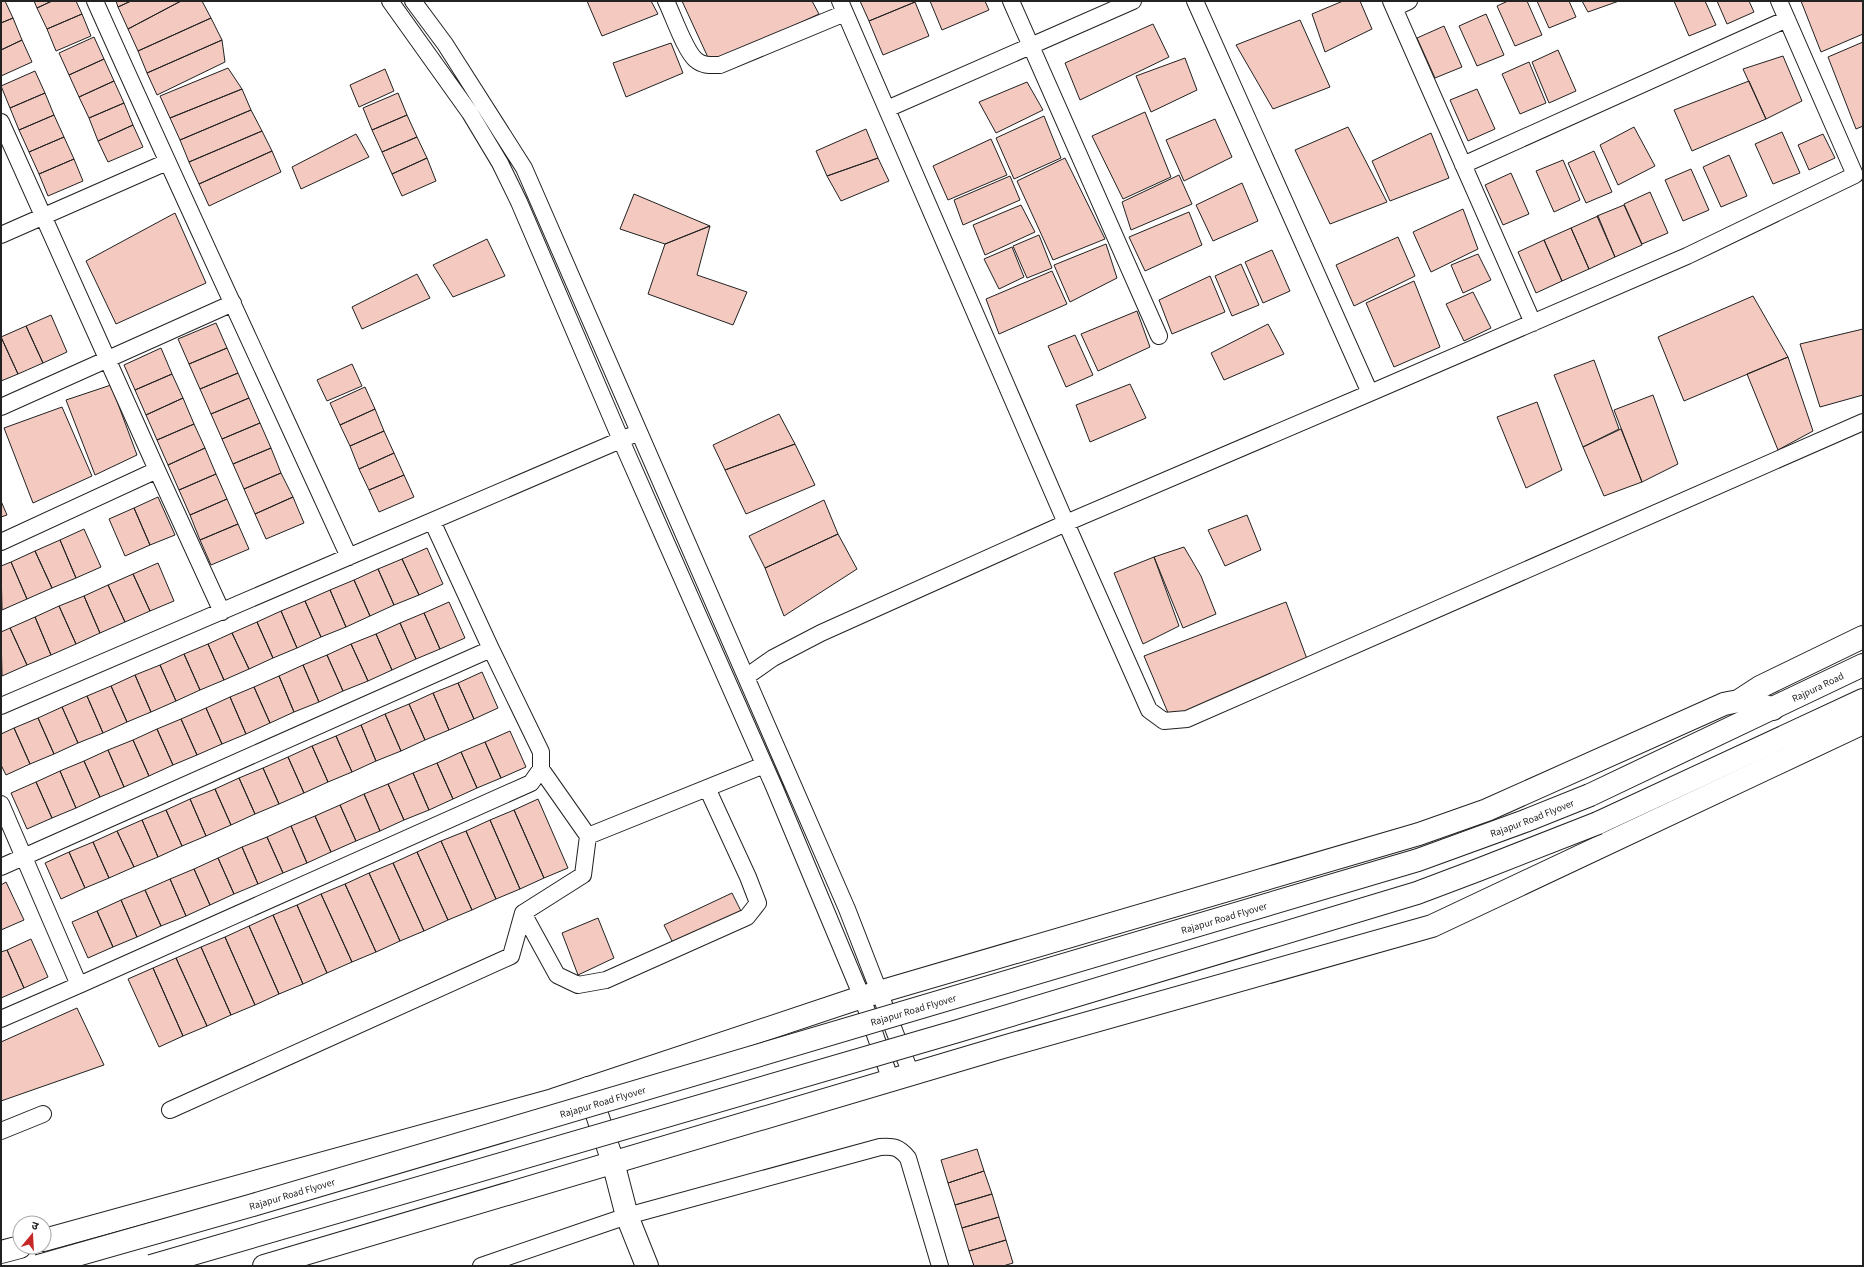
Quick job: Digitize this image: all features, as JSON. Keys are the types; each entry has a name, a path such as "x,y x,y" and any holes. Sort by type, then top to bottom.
{"main road":[{"path":"52,1238 553,1100 1419,834 1487,810 1724,704 1740,700 1760,687 1863,637"},
{"name":"Rajpura Road","path":"1773,709 1863,665"},
{"path":"1740,700 1756,702 1773,709"},
{"path":"151,1266 958,1031 1417,893 1598,823 1863,700"},
{"name":"Rajapur Road Flyover","path":"38,1266 254,1205 1418,860 1590,796 1773,709"},
{"path":"264,1266 1009,1045 1432,926 1863,723"},
{"path":"588,1088 613,1162 627,1216 647,1266"},
{"path":"1,1252 12,1249"}],"street":[{"path":"95,1 167,162 349,557"},
{"path":"390,1 470,113 500,163 764,765 873,1001 911,1074"},
{"path":"413,1 445,44 524,168 847,909 873,1001 891,1081"},
{"path":"666,1 690,51 696,60 708,65 720,65 842,7 1066,523 1149,710 1164,721 1187,719 1863,422"},
{"path":"1011,1 1159,336"},
{"path":"887,109 1133,1"},
{"path":"1195,1 1370,393"},
{"path":"1409,1 1393,4 1533,323"},
{"path":"746,677 773,658 821,633 1066,523 1687,256 1859,173 1779,1"},
{"path":"1463,165 1787,19"},
{"path":"1,122 222,612"},
{"path":"1,235 167,162"},
{"path":"1,407 233,303"},
{"path":"1,706 639,432"},
{"path":"1,542 157,470"},
{"path":"170,1110 511,956 523,913 583,875 588,836 541,769 541,752 491,649 432,521"},
{"path":"1,867 491,649"},
{"path":"588,836 764,765"},
{"path":"1,1019 531,783 541,769"},
{"path":"523,913 557,975 578,985 606,980 747,917 758,903 748,877 707,788"},
{"path":"1,804 79,985"},
{"path":"1,1131 43,1114"},
{"path":"481,1266 519,1260 627,1216 880,1147 890,1146 901,1150 908,1158 940,1266"}],"building":[{"path":"1,1 5,1 13,18 1,23"},
{"path":"34,1 52,1 37,8"},
{"path":"52,1 76,1 82,14 47,29 37,8"},
{"path":"116,1 131,1 118,7"},
{"path":"131,1 181,1 128,29 118,7"},
{"path":"181,1 202,1 211,18 138,51 128,29"},
{"path":"587,1 651,1 658,14 602,36"},
{"path":"682,1 812,1 819,14 711,64"},
{"path":"860,1 915,1 915,2 869,21"},
{"path":"930,1 985,1 989,10 942,30"},
{"path":"1343,1 1360,1 1372,29 1325,52 1312,14"},
{"path":"1508,1 1527,1 1542,35 1515,46 1497,6"},
{"path":"1537,1 1569,1 1576,17 1549,28"},
{"path":"1582,1 1619,1 1588,12"},
{"path":"1674,1 1705,1 1716,25 1689,36"},
{"path":"1717,1 1749,1 1754,12 1727,24"},
{"path":"1801,1 1863,1 1863,34 1821,52"},
{"path":"915,2 929,36 883,55 869,21"},
{"path":"82,14 91,36 56,51 47,29"},
{"path":"1486,14 1504,55 1477,66 1459,26"},
{"path":"13,18 22,40 1,50 1,23"},
{"path":"211,18 222,40 147,73 138,51"},
{"path":"1300,20 1330,87 1273,109 1236,45"},
{"path":"1153,24 1169,57 1080,100 1065,63"},
{"path":"1444,26 1462,67 1435,78 1417,38"},
{"path":"94,37 104,59 69,75 59,53"},
{"path":"22,40 32,62 1,76 1,50"},
{"path":"222,40 225,62 157,95 147,73"},
{"path":"1863,42 1863,126 1856,129 1828,57"},
{"path":"671,43 683,73 626,97 613,63"},
{"path":"1558,50 1576,91 1549,103 1532,62"},
{"path":"1783,56 1802,101 1766,119 1743,69"},
{"path":"1185,58 1197,90 1151,112 1136,76"},
{"path":"104,59 114,81 79,97 69,75"},
{"path":"1529,62 1546,103 1520,114 1502,74"},
{"path":"228,68 242,89 170,118 160,96"},
{"path":"385,69 394,91 359,107 350,85"},
{"path":"35,71 45,93 10,108 1,86"},
{"path":"114,81 124,103 89,118 79,97"},
{"path":"1749,81 1766,119 1692,151 1674,110"},
{"path":"1027,82 1043,110 996,133 979,102"},
{"path":"242,89 251,110 180,140 170,118"},
{"path":"1477,89 1495,129 1468,141 1450,100"},
{"path":"45,93 54,115 19,130 10,108"},
{"path":"398,93 407,115 372,130 363,108"},
{"path":"124,103 133,125 98,141 89,118"},
{"path":"251,110 262,131 189,162 180,140"},
{"path":"1145,112 1171,177 1123,199 1092,136"},
{"path":"54,115 64,137 29,152 19,130"},
{"path":"407,115 417,137 382,152 372,130"},
{"path":"1044,116 1061,158 1014,179 996,138"},
{"path":"1215,119 1232,157 1184,181 1166,140"},
{"path":"133,125 143,147 108,162 98,141"},
{"path":"1348,127 1387,202 1330,224 1295,150"},
{"path":"1634,127 1655,166 1618,185 1600,145"},
{"path":"866,129 878,158 827,176 816,151"},
{"path":"262,131 272,151 199,184 189,162"},
{"path":"1782,132 1800,173 1773,184 1755,144"},
{"path":"1431,133 1449,178 1390,201 1372,161"},
{"path":"356,134 369,157 301,189 292,167"},
{"path":"1823,134 1835,158 1809,170 1798,145"},
{"path":"64,137 74,159 39,174 29,152"},
{"path":"417,137 427,158 392,174 382,152"},
{"path":"991,139 1007,175 948,200 933,166"},
{"path":"272,151 281,172 209,206 199,184"},
{"path":"1594,151 1612,192 1586,203 1568,163"},
{"path":"1729,155 1747,196 1721,207 1703,167"},
{"path":"427,158 436,181 402,196 392,174"},
{"path":"878,158 889,181 841,201 827,176"},
{"path":"1065,158 1105,239 1053,260 1017,181"},
{"path":"74,159 83,181 48,196 39,174"},
{"path":"1563,160 1580,200 1554,212 1536,171"},
{"path":"1691,169 1709,210 1683,221 1665,180"},
{"path":"1511,173 1529,214 1503,225 1485,185"},
{"path":"1179,175 1192,204 1131,230 1122,202"},
{"path":"1010,176 1020,200 963,225 954,200"},
{"path":"1242,183 1258,221 1213,241 1196,205"},
{"path":"1650,192 1668,233 1642,244 1624,204"},
{"path":"634,194 710,226 665,244 620,229"},
{"path":"1021,205 1035,232 985,255 973,225"},
{"path":"1624,205 1642,245 1615,257 1597,216"},
{"path":"1463,209 1478,249 1431,272 1413,232"},
{"path":"1189,212 1202,245 1145,271 1129,237"},
{"path":"175,213 206,283 116,324 86,261"},
{"path":"1598,216 1615,257 1589,269 1571,228"},
{"path":"710,226 697,275 747,292 733,325 648,294 665,244"},
{"path":"1571,228 1589,269 1562,281 1544,240"},
{"path":"1039,235 1052,268 1027,278 1013,246"},
{"path":"1398,237 1415,276 1354,306 1336,265"},
{"path":"487,239 505,276 453,297 433,265"},
{"path":"1544,240 1562,281 1536,293 1518,252"},
{"path":"1106,244 1117,278 1070,302 1054,265"},
{"path":"1012,247 1024,277 999,289 984,259"},
{"path":"1272,250 1290,291 1263,303 1245,262"},
{"path":"1478,254 1491,280 1463,293 1451,265"},
{"path":"1241,264 1259,305 1232,316 1215,276"},
{"path":"1052,271 1067,304 999,334 986,299"},
{"path":"417,274 430,298 362,329 352,307"},
{"path":"1210,276 1225,312 1172,334 1159,300"},
{"path":"1414,281 1440,347 1394,367 1366,303"},
{"path":"1473,292 1491,328 1464,341 1446,304"},
{"path":"1753,296 1788,357 1684,401 1658,337"},
{"path":"1137,311 1150,347 1098,371 1081,334"},
{"path":"51,315 67,352 43,363 26,326"},
{"path":"216,323 227,348 189,364 178,339"},
{"path":"1268,324 1284,354 1224,380 1211,353"},
{"path":"26,326 43,363 18,374 1,337"},
{"path":"1863,329 1863,395 1820,407 1800,344"},
{"path":"1075,335 1093,375 1066,387 1048,346"},
{"path":"1,337 18,374 1,381"},
{"path":"161,348 172,374 135,390 124,365"},
{"path":"227,348 238,373 200,389 189,364"},
{"path":"1788,357 1813,431 1778,450 1747,374"},
{"path":"1594,360 1619,429 1583,447 1554,375"},
{"path":"352,364 362,386 327,401 317,380"},
{"path":"238,373 249,398 211,414 200,389"},
{"path":"172,374 183,398 146,415 135,390"},
{"path":"1130,384 1146,418 1090,442 1076,405"},
{"path":"111,385 137,455 95,475 66,400"},
{"path":"365,387 375,409 340,425 330,403"},
{"path":"1653,395 1678,464 1642,482 1614,410"},
{"path":"183,398 194,424 157,440 146,415"},
{"path":"249,398 260,423 222,439 211,414"},
{"path":"1537,402 1562,470 1526,488 1497,417"},
{"path":"62,407 92,476 33,503 4,428"},
{"path":"375,409 384,431 350,446 340,425"},
{"path":"779,414 795,444 725,470 713,445"},
{"path":"260,423 271,448 233,464 222,439"},
{"path":"194,424 205,448 168,465 157,440"},
{"path":"1621,429 1642,482 1604,496 1583,447"},
{"path":"384,431 394,453 359,469 350,446"},
{"path":"795,444 815,485 746,514 725,470"},
{"path":"205,448 216,474 179,490 168,465"},
{"path":"271,448 281,473 244,489 233,464"},
{"path":"394,453 404,475 369,490 359,469"},
{"path":"281,473 293,497 255,514 244,489"},
{"path":"216,474 227,499 190,515 179,490"},
{"path":"404,475 414,497 379,512 369,490"},
{"path":"158,497 175,535 150,545 134,508"},
{"path":"293,497 304,523 266,539 255,514"},
{"path":"227,499 238,524 200,540 190,515"},
{"path":"824,500 838,534 765,568 749,536"},
{"path":"1,501 7,515 1,517"},
{"path":"134,508 150,545 125,556 109,519"},
{"path":"1247,515 1261,550 1225,566 1208,530"},
{"path":"238,524 249,549 211,565 200,540"},
{"path":"84,529 101,567 76,578 60,540"},
{"path":"838,534 857,569 784,616 765,568"},
{"path":"60,540 76,578 52,588 35,551"},
{"path":"1184,547 1201,576 1216,614 1183,628 1154,557"},
{"path":"427,548 443,584 419,595 402,559"},
{"path":"35,551 52,588 27,599 11,562"},
{"path":"1154,557 1179,626 1143,644 1114,573"},
{"path":"402,559 419,595 394,605 378,569"},
{"path":"11,562 27,599 2,610 1,566"},
{"path":"158,563 174,601 150,611 133,574"},
{"path":"378,569 394,605 370,616 354,580"},
{"path":"133,574 150,611 125,622 108,585"},
{"path":"354,580 370,616 346,627 330,590"},
{"path":"108,585 125,622 100,633 84,596"},
{"path":"330,590 346,627 321,637 305,601"},
{"path":"84,596 100,633 76,644 59,606"},
{"path":"305,601 321,637 297,648 281,611"},
{"path":"449,602 465,638 440,649 424,613"},
{"path":"1286,602 1307,659 1171,720 1144,656"},
{"path":"59,606 76,644 51,655 35,617"},
{"path":"281,611 297,648 273,658 257,622"},
{"path":"424,613 440,649 416,659 400,623"},
{"path":"35,617 51,655 27,665 10,628"},
{"path":"257,622 273,658 249,669 232,633"},
{"path":"400,623 416,659 392,670 376,634"},
{"path":"10,628 27,665 2,676 1,632"},
{"path":"232,633 249,669 224,680 208,644"},
{"path":"376,634 392,670 368,681 351,644"},
{"path":"208,644 224,680 200,690 184,654"},
{"path":"351,644 368,681 343,691 327,655"},
{"path":"184,654 200,690 176,701 160,665"},
{"path":"327,655 343,691 319,702 303,665"},
{"path":"160,665 176,701 151,712 135,675"},
{"path":"303,665 319,702 294,712 279,676"},
{"path":"482,672 498,708 474,719 458,683"},
{"path":"135,675 151,712 127,722 111,686"},
{"path":"279,676 294,712 270,723 254,687"},
{"path":"458,683 474,719 449,730 433,693"},
{"path":"111,686 127,722 103,733 87,696"},
{"path":"254,687 270,723 246,734 230,697"},
{"path":"433,693 449,730 425,740 409,704"},
{"path":"87,696 103,733 78,743 62,707"},
{"path":"230,697 246,734 222,744 206,708"},
{"path":"409,704 425,740 401,751 385,714"},
{"path":"62,707 78,743 54,754 38,718"},
{"path":"206,708 222,744 197,755 181,719"},
{"path":"385,714 401,751 376,761 361,725"},
{"path":"38,718 54,754 30,764 14,728"},
{"path":"181,719 197,755 173,765 157,729"},
{"path":"361,725 376,761 352,772 336,736"},
{"path":"14,728 30,764 6,775 1,765 1,734"},
{"path":"157,729 173,765 149,776 133,740"},
{"path":"510,731 526,767 501,778 485,742"},
{"path":"336,736 352,772 328,782 312,746"},
{"path":"133,740 149,776 124,787 108,750"},
{"path":"485,742 501,778 477,788 461,752"},
{"path":"312,746 328,782 304,793 288,757"},
{"path":"108,750 124,787 100,797 84,761"},
{"path":"461,752 477,788 453,799 437,763"},
{"path":"288,757 304,793 279,804 263,768"},
{"path":"84,761 100,797 76,808 60,771"},
{"path":"437,763 453,799 429,810 413,773"},
{"path":"263,768 279,804 255,814 239,778"},
{"path":"60,771 76,808 52,818 36,782"},
{"path":"413,773 429,810 404,820 388,784"},
{"path":"239,778 255,814 231,825 215,789"},
{"path":"36,782 52,818 27,829 11,793"},
{"path":"388,784 404,820 380,831 364,794"},
{"path":"215,789 231,825 206,836 190,799"},
{"path":"364,794 380,831 356,841 340,805"},
{"path":"190,799 206,836 182,846 166,810"},
{"path":"538,799 568,868 544,878 514,810"},
{"path":"340,805 356,841 331,852 315,816"},
{"path":"166,810 182,846 158,857 142,820"},
{"path":"514,810 544,878 520,889 490,820"},
{"path":"315,816 331,852 307,863 291,826"},
{"path":"142,820 158,857 134,867 117,831"},
{"path":"490,820 520,889 496,899 466,831"},
{"path":"291,826 307,863 283,873 267,837"},
{"path":"117,831 134,867 109,878 93,842"},
{"path":"466,831 496,899 472,910 441,841"},
{"path":"267,837 283,873 258,884 242,847"},
{"path":"441,841 472,910 448,920 417,852"},
{"path":"93,842 109,878 85,888 69,852"},
{"path":"242,847 258,884 234,894 218,858"},
{"path":"69,852 85,888 61,899 45,863"},
{"path":"417,852 448,920 424,931 393,863"},
{"path":"218,858 234,894 210,905 194,869"},
{"path":"393,863 424,931 400,941 369,873"},
{"path":"194,869 210,905 186,916 170,879"},
{"path":"369,873 400,941 376,952 345,884"},
{"path":"170,879 186,916 161,926 145,890"},
{"path":"6,882 24,920 1,930 1,885"},
{"path":"345,884 376,952 352,962 321,894"},
{"path":"145,890 161,926 137,937 121,900"},
{"path":"732,893 744,917 676,949 664,925"},
{"path":"321,894 352,962 327,973 297,905"},
{"path":"121,900 137,937 113,947 97,911"},
{"path":"297,905 327,973 303,984 273,915"},
{"path":"97,911 113,947 88,958 72,922"},
{"path":"273,915 303,984 279,994 249,926"},
{"path":"598,918 614,958 578,975 562,933"},
{"path":"249,926 279,994 255,1005 225,937"},
{"path":"225,937 255,1005 231,1015 201,947"},
{"path":"31,939 48,977 24,988 7,950"},
{"path":"201,947 231,1015 207,1026 176,958"},
{"path":"7,950 24,988 1,998 1,952"},
{"path":"176,958 207,1026 183,1036 153,968"},
{"path":"153,968 183,1036 159,1047 128,979"},
{"path":"77,1008 104,1065 1,1101 1,1042"},
{"path":"977,1149 984,1171 948,1183 941,1160"},
{"path":"984,1171 992,1194 955,1205 948,1183"},
{"path":"992,1194 999,1217 962,1228 955,1205"},
{"path":"999,1217 1006,1240 969,1251 962,1228"},
{"path":"1006,1240 1013,1263 1003,1266 974,1266 969,1251"}]}
